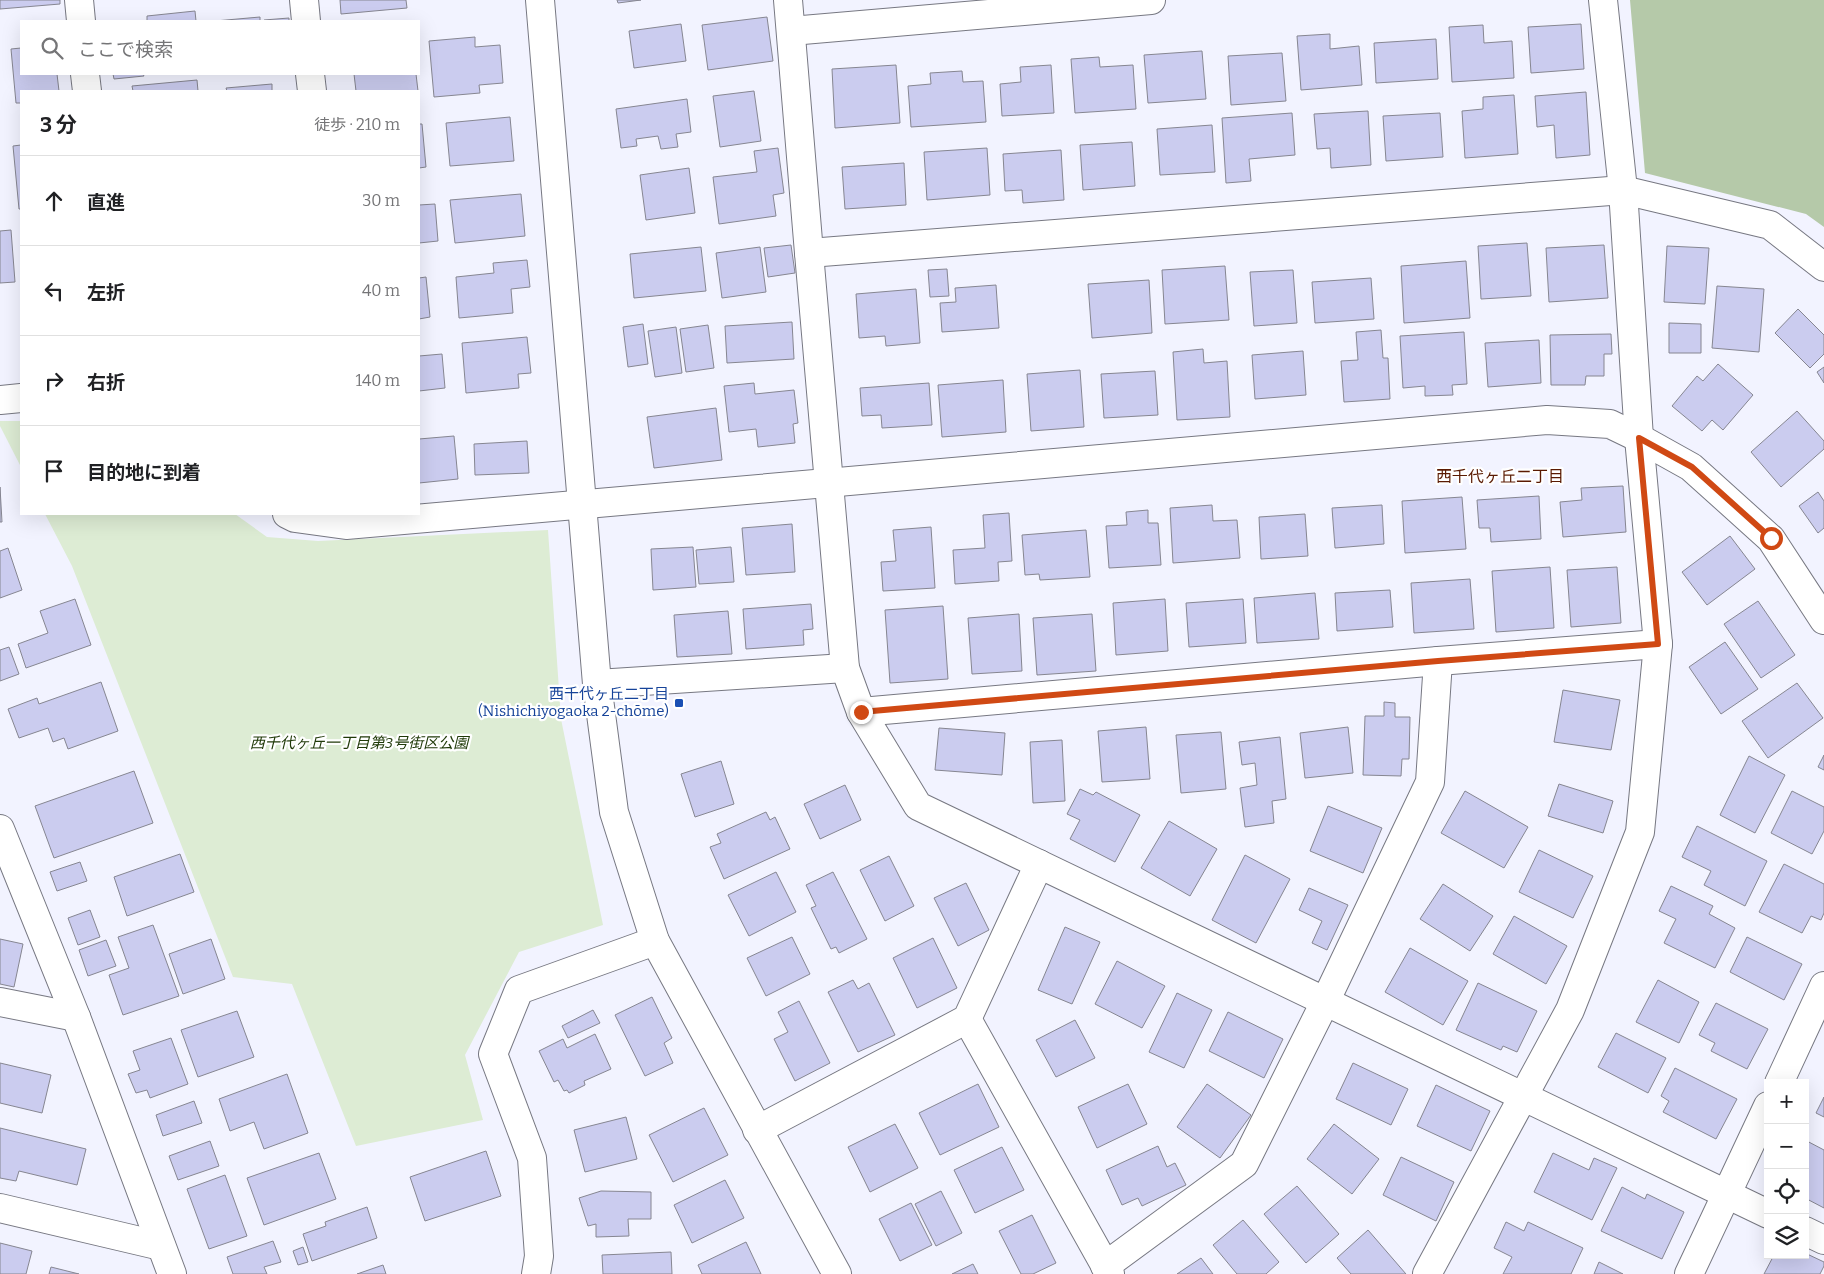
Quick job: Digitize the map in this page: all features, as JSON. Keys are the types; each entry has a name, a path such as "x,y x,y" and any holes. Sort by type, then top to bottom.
{"street":[{"path":"79,0 81,20"},
{"path":"304,0 306,20"},
{"path":"540,0 597,684 614,812 655,941 837,1274"},
{"path":"788,0 808,253 845,668 861,712 918,806 1764,1212"},
{"path":"791,31 1151,0"},
{"path":"1427,1274 1570,1010 1640,832 1658,644 1639,438 1623,190 1603,0"},
{"path":"86,75 87,90"},
{"path":"310,75 312,90"},
{"path":"808,253 1623,190 1770,225 1824,267"},
{"path":"0,400 20,398"},
{"path":"420,515 583,506 1547,420 1610,424 1692,467 1771,538 1824,620"},
{"path":"289,515 295,518 346,519 419,515"},
{"path":"861,712 1438,661 1658,644"},
{"path":"967,1019 1108,1270 1244,1164 1325,1002 1430,782 1438,661"},
{"path":"597,684 845,668"},
{"path":"0,829 76,1017 172,1274"},
{"path":"758,1130 967,1019 1039,864"},
{"path":"536,1274 539,1256 532,1158 493,1054 519,990 655,941"},
{"path":"1781,1079 1824,986"},
{"path":"0,1002 76,1017"},
{"path":"1689,1274 1764,1114"},
{"path":"0,1208 161,1246"},
{"path":"1809,1233 1824,1240"}],"green space":[{"path":"1630,0 1824,0 1824,227 1806,214 1645,173"},
{"path":"0,421 20,421 20,465 0,426"},
{"name":"西千代ヶ丘一丁目第3号街区公園","path":"46,515 236,515 267,537 318,541 548,530 561,719 603,925 519,952 465,1055 483,1120 356,1146 292,984 233,977 72,566"}],"building":[{"path":"0,0 60,0 60,4 0,9"},
{"path":"340,0 406,0 407,8 341,14"},
{"path":"617,0 641,0 618,3"},
{"path":"195,11 196,20 147,20 147,16"},
{"path":"260,17 260,20 226,20"},
{"path":"767,17 773,61 708,70 702,25"},
{"path":"289,18 289,20 264,20"},
{"path":"681,24 686,61 634,68 629,31"},
{"path":"1581,24 1584,69 1531,73 1528,27"},
{"path":"1483,25 1484,43 1512,41 1514,78 1452,82 1449,27"},
{"path":"1330,34 1330,49 1359,46 1362,85 1301,90 1297,36"},
{"path":"475,37 475,47 500,45 503,83 479,85 480,93 434,97 429,41"},
{"path":"1436,39 1438,79 1376,83 1374,43"},
{"path":"20,48 20,75 57,75 59,90 20,90 20,103 16,103 11,49"},
{"path":"1202,51 1206,99 1148,103 1144,55"},
{"path":"1282,53 1286,101 1231,105 1228,56"},
{"path":"1099,57 1100,67 1133,65 1136,109 1075,113 1071,59"},
{"path":"896,65 900,123 835,128 832,69"},
{"path":"1051,65 1054,113 1002,116 1000,84 1021,82 1020,67"},
{"path":"962,71 963,82 983,81 986,122 911,127 908,86 931,84 930,73"},
{"path":"113,75 144,76 114,79"},
{"path":"354,75 416,75 418,90 356,90"},
{"path":"197,80 198,90 133,90 132,86"},
{"path":"272,84 272,90 227,90 226,88"},
{"path":"754,91 761,141 720,147 713,96"},
{"path":"1586,92 1590,155 1556,158 1554,125 1537,127 1535,96"},
{"path":"1514,95 1518,154 1465,158 1462,111 1483,109 1483,97"},
{"path":"687,99 691,132 676,134 678,147 661,149 658,136 636,139 637,146 621,148 616,109"},
{"path":"1368,111 1371,165 1331,168 1330,148 1317,149 1314,114"},
{"path":"1292,113 1295,155 1249,159 1251,181 1226,183 1222,118"},
{"path":"1440,113 1443,157 1386,161 1383,116"},
{"path":"510,117 514,161 450,166 446,123"},
{"path":"420,124 422,124 426,167 420,168"},
{"path":"1212,125 1215,172 1160,175 1157,129"},
{"path":"1132,142 1135,186 1083,190 1080,145"},
{"path":"20,145 20,209 19,209 13,146"},
{"path":"778,148 784,193 773,195 776,216 719,224 713,177 757,172 754,151"},
{"path":"987,148 990,195 927,200 924,152"},
{"path":"1061,150 1064,200 1023,203 1022,190 1005,191 1003,154"},
{"path":"904,163 906,205 845,209 842,167"},
{"path":"689,168 695,213 646,220 640,175"},
{"path":"521,194 525,236 455,243 450,200"},
{"path":"435,204 438,241 420,243 420,205"},
{"path":"11,230 15,282 0,283 0,231"},
{"path":"1527,243 1531,296 1481,299 1478,246"},
{"path":"791,245 795,273 768,277 764,248"},
{"path":"1604,245 1608,298 1549,302 1546,248"},
{"path":"1667,246 1709,248 1705,304 1664,302"},
{"path":"701,247 706,291 634,298 630,254"},
{"path":"760,247 766,292 722,298 716,253"},
{"path":"527,260 530,287 511,289 513,313 459,318 456,277 494,273 493,263"},
{"path":"1466,261 1470,318 1404,323 1401,266"},
{"path":"1225,266 1229,320 1165,324 1162,270"},
{"path":"947,269 949,296 930,297 928,270"},
{"path":"1293,270 1297,323 1254,326 1250,272"},
{"path":"426,277 430,317 420,319 420,278"},
{"path":"1371,278 1374,319 1315,323 1312,282"},
{"path":"1149,280 1152,333 1092,338 1088,284"},
{"path":"996,285 999,328 942,332 940,303 956,302 955,288"},
{"path":"1717,286 1764,289 1759,352 1712,348"},
{"path":"916,289 920,343 886,346 885,336 859,338 856,294"},
{"path":"1798,309 1824,335 1824,354 1810,368 1775,333"},
{"path":"792,322 794,359 727,363 725,326"},
{"path":"1669,323 1701,324 1701,353 1669,353"},
{"path":"643,324 648,364 628,367 623,327"},
{"path":"708,325 714,368 686,372 680,329"},
{"path":"676,327 682,373 655,377 648,331"},
{"path":"1381,330 1383,358 1388,358 1390,399 1344,402 1341,361 1358,360 1356,332"},
{"path":"1464,332 1467,384 1452,385 1453,395 1425,396 1425,386 1403,388 1400,336"},
{"path":"1611,334 1612,354 1604,354 1604,376 1586,376 1585,385 1551,385 1550,335"},
{"path":"527,337 531,373 518,374 519,388 466,393 462,343"},
{"path":"1539,340 1541,383 1488,387 1485,343"},
{"path":"1203,349 1204,363 1227,361 1230,417 1177,420 1173,352"},
{"path":"1303,351 1306,395 1255,399 1252,355"},
{"path":"442,354 445,388 420,391 420,356"},
{"path":"1718,364 1753,395 1723,430 1712,420 1702,431 1672,406 1697,376 1703,381"},
{"path":"1824,367 1824,383 1817,372"},
{"path":"1080,370 1084,427 1031,431 1027,374"},
{"path":"1155,371 1158,415 1104,418 1101,374"},
{"path":"1003,380 1006,432 942,437 938,385"},
{"path":"754,383 755,394 794,390 798,423 793,424 795,443 758,447 756,429 729,432 724,386"},
{"path":"929,383 932,425 882,428 881,415 862,416 860,388"},
{"path":"716,408 722,460 654,468 647,417"},
{"path":"1797,411 1824,441 1824,449 1781,487 1751,452"},
{"path":"454,436 458,479 420,483 420,439"},
{"path":"527,441 529,473 475,475 474,444"},
{"path":"1623,486 1626,532 1563,537 1560,502 1582,500 1581,488"},
{"path":"0,487 2,522 0,522"},
{"path":"1818,492 1824,501 1824,528 1818,533 1799,506"},
{"path":"1539,496 1541,539 1491,542 1490,528 1479,528 1477,500"},
{"path":"1462,497 1466,549 1405,553 1402,501"},
{"path":"1212,505 1213,521 1237,520 1240,558 1173,563 1170,508"},
{"path":"1382,505 1384,544 1335,548 1332,508"},
{"path":"1148,510 1148,523 1158,523 1161,565 1109,568 1106,526 1127,525 1126,512"},
{"path":"1009,513 1012,561 998,562 999,581 955,584 953,550 985,548 983,515"},
{"path":"1305,514 1308,556 1261,559 1259,517"},
{"path":"792,524 795,572 746,575 742,528"},
{"path":"931,527 935,588 883,591 881,562 896,561 893,530"},
{"path":"1086,530 1090,577 1040,580 1039,574 1025,575 1022,535"},
{"path":"1730,536 1755,569 1707,605 1682,572"},
{"path":"693,547 696,587 653,590 651,549"},
{"path":"731,547 734,582 699,584 696,550"},
{"path":"8,548 22,590 0,598 0,551"},
{"path":"1550,567 1554,628 1496,632 1492,571"},
{"path":"1617,567 1621,623 1571,627 1567,570"},
{"path":"1470,579 1474,629 1414,633 1411,583"},
{"path":"1390,590 1393,627 1337,631 1335,593"},
{"path":"1315,593 1319,639 1257,643 1254,598"},
{"path":"75,599 91,645 26,668 18,644 48,633 40,611"},
{"path":"1165,599 1168,651 1116,655 1113,603"},
{"path":"1243,599 1246,643 1189,647 1186,603"},
{"path":"1758,601 1795,655 1761,678 1724,624"},
{"path":"811,604 813,629 803,630 804,645 746,649 743,609"},
{"path":"943,606 948,679 890,683 885,610"},
{"path":"728,611 732,654 677,657 674,615"},
{"path":"1019,614 1022,671 972,674 968,618"},
{"path":"1092,614 1096,671 1037,675 1033,618"},
{"path":"1725,642 1758,689 1721,714 1689,667"},
{"path":"9,647 19,674 0,681 0,650"},
{"path":"101,682 118,731 68,749 64,738 53,742 48,728 19,738 8,709 37,698 39,704"},
{"path":"1797,683 1823,718 1768,758 1742,721"},
{"path":"1563,690 1620,700 1611,750 1554,742"},
{"path":"1384,702 1395,703 1395,717 1410,717 1409,759 1402,759 1401,776 1363,775 1365,716 1384,716"},
{"path":"1146,727 1150,779 1102,782 1098,731"},
{"path":"1348,727 1353,773 1305,778 1300,733"},
{"path":"939,728 1005,733 1002,775 935,770"},
{"path":"1221,732 1226,789 1181,793 1176,735"},
{"path":"1280,737 1286,799 1272,801 1274,823 1245,827 1240,788 1257,785 1255,763 1242,765 1239,742"},
{"path":"1062,740 1065,801 1033,803 1030,742"},
{"path":"1824,755 1824,770 1818,767"},
{"path":"1749,756 1785,775 1755,833 1720,815"},
{"path":"721,761 734,804 695,817 681,774"},
{"path":"134,771 153,823 54,858 35,806"},
{"path":"1559,784 1613,801 1603,833 1548,816"},
{"path":"845,785 861,820 820,839 804,804"},
{"path":"1080,789 1093,795 1096,792 1140,815 1115,862 1070,839 1080,820 1067,814"},
{"path":"1465,791 1528,827 1504,868 1441,833"},
{"path":"1792,791 1824,807 1824,831 1812,854 1771,833"},
{"path":"1328,806 1382,828 1363,873 1310,851"},
{"path":"766,812 770,820 775,817 790,849 724,879 710,847 721,843 717,834"},
{"path":"1169,821 1217,849 1190,896 1141,868"},
{"path":"1697,826 1767,861 1745,906 1704,885 1711,871 1682,857"},
{"path":"1539,850 1593,876 1573,918 1519,892"},
{"path":"180,854 194,892 127,916 114,877"},
{"path":"1245,855 1290,879 1256,943 1212,920"},
{"path":"889,856 914,906 885,921 860,870"},
{"path":"80,862 87,881 57,891 50,872"},
{"path":"1784,864 1824,884 1824,913 1821,920 1811,916 1802,933 1759,912"},
{"path":"776,872 796,912 749,936 728,895"},
{"path":"833,872 867,939 839,953 836,947 831,949 811,908 816,906 806,885"},
{"path":"966,883 989,930 958,946 934,898"},
{"path":"1443,884 1493,916 1470,951 1420,919"},
{"path":"1671,886 1713,906 1709,914 1735,928 1715,968 1664,943 1676,919 1659,911"},
{"path":"1309,888 1348,905 1327,950 1312,943 1322,921 1299,910"},
{"path":"90,910 100,937 78,945 68,918"},
{"path":"1514,916 1567,946 1546,984 1493,954"},
{"path":"153,925 179,996 123,1015 109,975 129,968 118,937"},
{"path":"1065,927 1100,942 1072,1004 1038,990"},
{"path":"792,937 810,974 766,996 747,958"},
{"path":"1747,937 1802,964 1784,1000 1730,972"},
{"path":"933,938 957,988 917,1008 893,958"},
{"path":"0,939 23,944 14,987 0,984"},
{"path":"211,939 225,979 183,994 169,954"},
{"path":"106,940 116,966 88,976 79,950"},
{"path":"1410,948 1468,981 1443,1025 1385,992"},
{"path":"1117,961 1165,986 1142,1028 1095,1004"},
{"path":"853,980 858,989 869,983 895,1035 858,1052 828,992"},
{"path":"1658,980 1699,1002 1679,1043 1636,1022"},
{"path":"1478,983 1537,1011 1517,1052 1503,1046 1501,1050 1456,1030"},
{"path":"1177,993 1212,1010 1184,1068 1149,1052"},
{"path":"652,997 672,1038 664,1043 673,1063 645,1076 615,1015"},
{"path":"799,1001 830,1063 795,1081 774,1039 788,1032 778,1012"},
{"path":"1716,1003 1768,1029 1747,1069 1711,1051 1715,1043 1699,1035"},
{"path":"593,1010 600,1023 568,1038 562,1026"},
{"path":"237,1011 254,1057 198,1077 181,1030"},
{"path":"1228,1012 1283,1039 1264,1078 1209,1051"},
{"path":"1075,1020 1095,1058 1056,1077 1036,1040"},
{"path":"1616,1033 1666,1058 1648,1093 1598,1067"},
{"path":"595,1034 611,1069 584,1081 585,1085 569,1093 567,1090 564,1091 558,1080 554,1082 539,1051 563,1039 567,1048"},
{"path":"171,1038 188,1084 150,1098 147,1090 136,1093 128,1074 140,1070 133,1051"},
{"path":"0,1063 51,1075 42,1113 0,1103"},
{"path":"1353,1063 1408,1089 1391,1125 1336,1099"},
{"path":"1675,1068 1737,1099 1716,1139 1663,1112 1669,1101 1661,1096"},
{"path":"287,1074 308,1133 264,1149 254,1122 230,1131 219,1099"},
{"path":"978,1084 999,1127 940,1155 919,1113"},
{"path":"1128,1084 1147,1124 1097,1148 1078,1107"},
{"path":"1207,1084 1251,1115 1220,1158 1177,1127"},
{"path":"1436,1085 1490,1111 1471,1151 1417,1126"},
{"path":"1824,1097 1824,1117 1816,1113"},
{"path":"194,1101 202,1123 163,1136 156,1115"},
{"path":"704,1108 728,1155 673,1182 649,1135"},
{"path":"626,1117 637,1159 585,1172 574,1130"},
{"path":"895,1124 918,1168 870,1192 848,1147"},
{"path":"1334,1124 1379,1159 1352,1194 1307,1159"},
{"path":"0,1128 86,1149 77,1185 19,1171 16,1181 0,1178"},
{"path":"210,1141 219,1166 178,1180 169,1156"},
{"path":"1809,1142 1824,1150 1824,1208 1809,1200"},
{"path":"1158,1146 1167,1167 1175,1163 1186,1185 1142,1206 1138,1198 1122,1205 1106,1170"},
{"path":"1002,1147 1024,1190 975,1213 954,1170"},
{"path":"486,1151 501,1196 425,1221 410,1177"},
{"path":"319,1153 336,1199 264,1225 247,1178"},
{"path":"1553,1153 1589,1170 1594,1158 1617,1168 1592,1220 1534,1192"},
{"path":"1401,1157 1454,1182 1436,1221 1383,1195"},
{"path":"225,1175 247,1236 209,1249 187,1189"},
{"path":"725,1180 744,1218 692,1243 674,1205"},
{"path":"1297,1186 1339,1234 1306,1263 1264,1214"},
{"path":"1622,1187 1645,1199 1647,1194 1684,1212 1662,1259 1601,1231"},
{"path":"601,1191 651,1192 651,1219 628,1219 629,1236 596,1237 596,1224 588,1226 579,1198"},
{"path":"941,1191 962,1233 936,1246 915,1204"},
{"path":"911,1203 932,1245 900,1261 879,1219"},
{"path":"367,1207 377,1238 312,1261 303,1234 326,1226 325,1222"},
{"path":"1032,1215 1056,1263 1033,1274 1021,1274 999,1231"},
{"path":"1243,1220 1279,1262 1266,1274 1237,1274 1213,1245"},
{"path":"1506,1222 1524,1231 1528,1222 1583,1248 1571,1274 1503,1274 1512,1257 1494,1248"},
{"path":"1368,1230 1406,1274 1351,1274 1337,1258"},
{"path":"273,1241 281,1262 264,1267 267,1274 233,1274 227,1257"},
{"path":"746,1242 761,1274 702,1274 698,1265"},
{"path":"0,1243 32,1251 26,1274 0,1274"},
{"path":"303,1247 308,1262 298,1265 293,1251"},
{"path":"671,1252 672,1274 603,1274 602,1255"},
{"path":"1809,1255 1824,1262 1820,1274 1764,1274 1772,1259 1809,1259"},
{"path":"1201,1258 1213,1274 1177,1274"},
{"path":"1599,1262 1623,1274 1594,1274"},
{"path":"973,1264 978,1274 952,1274"},
{"path":"383,1265 386,1274 357,1274"},
{"path":"51,1267 79,1274 49,1274"}],"place":[{"name":"西千代ヶ丘二丁目 (Nishichiyogaoka 2-chōme)","path":"679,703"}],"district":[{"name":"西千代ヶ丘二丁目","path":"1500,476"}],"route":[{"path":"861,712 1438,661 1658,644 1639,438 1692,467 1771,538"}]}
